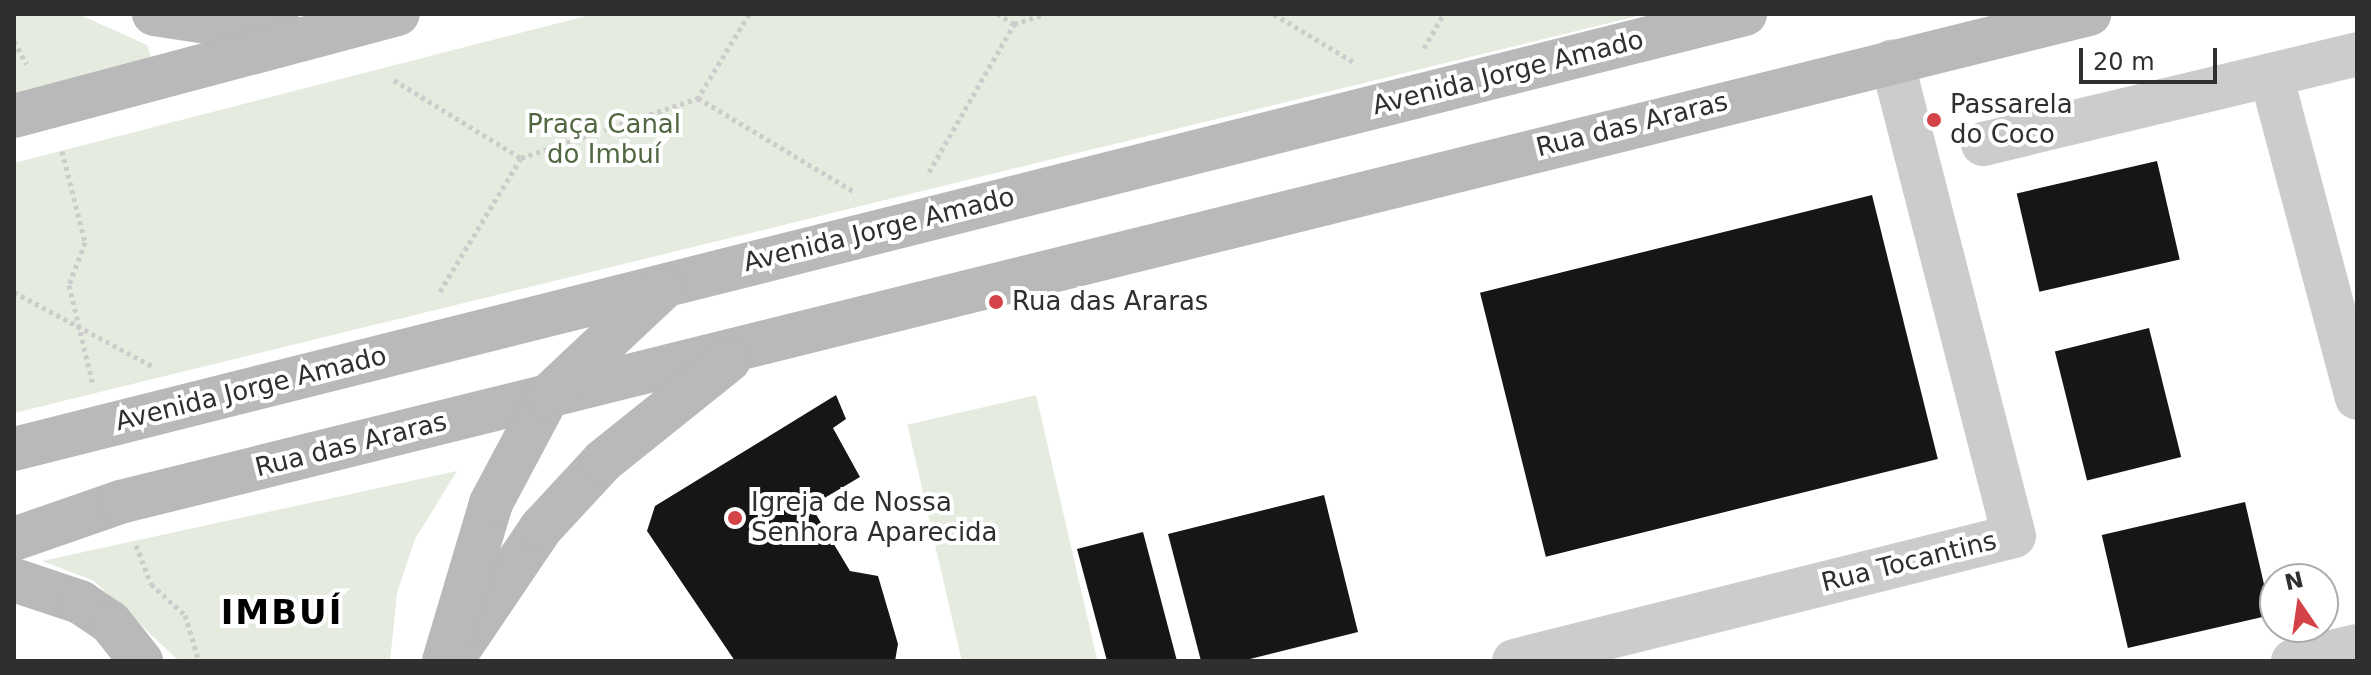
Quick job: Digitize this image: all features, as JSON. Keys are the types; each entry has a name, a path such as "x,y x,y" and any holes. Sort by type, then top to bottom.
{"street":[{"path":"154,14 312,36"},
{"path":"32,111 398,14"},
{"name":"Avenida Jorge Amado","path":"14,449 1745,14"},
{"name":"Rua das Araras","path":"14,539 120,502 2089,14"},
{"path":"1983,144 2357,54"},
{"name":"Rua Tocantins","path":"1514,661 2014,536 1892,61"},
{"path":"2271,75 2355,382"},
{"path":"444,661 491,503 548,396 668,283"},
{"path":"453,661 541,528 603,461 672,400 747,347"},
{"path":"14,580 80,602 110,622 141,661"},
{"path":"2293,661 2357,646"}],"path":[{"path":"434,301 521,158 698,98 749,14"},
{"path":"998,14 1014,24"},
{"path":"924,180 1014,24 1044,14"},
{"path":"1274,14 1369,71"},
{"path":"1417,59 1444,14"},
{"path":"14,41 32,111 85,242 69,285 104,426"},
{"path":"394,80 521,158"},
{"path":"698,98 862,196"},
{"path":"14,292 157,369"},
{"path":"120,502 151,584 185,615 199,661"}],"green space":[{"path":"14,14 78,14 147,45 151,58 14,100"},
{"name":"Praça Canal do Imbuí","path":"594,14 1646,14 14,413 14,163"},
{"path":"1036,395 1097,661 962,661 907,425"},
{"path":"457,471 415,539 397,593 390,661 179,661 94,581 42,561"}],"building":[{"path":"2157,161 2180,259 2039,292 2017,193"},
{"path":"1872,195 1938,459 1546,557 1480,293"},
{"path":"2149,328 2181,457 2087,481 2055,351"},
{"name":"Igreja de Nossa Senhora Aparecida","path":"836,395 846,419 833,428 860,477 811,506 850,571 878,576 898,644 895,661 735,661 647,531 655,506"},
{"path":"1324,495 1358,632 1242,661 1201,661 1168,534"},
{"path":"2245,502 2259,563 2259,618 2128,648 2102,535"},
{"path":"1143,532 1177,661 1107,661 1077,549"}],"place":[{"name":"Passarela do Coco","path":"1934,120"},
{"name":"Rua das Araras","path":"996,302"},
{"name":"Igreja de Nossa Senhora Aparecida","path":"735,518"}],"district":[{"name":"IMBUÍ","path":"282,613"}]}
